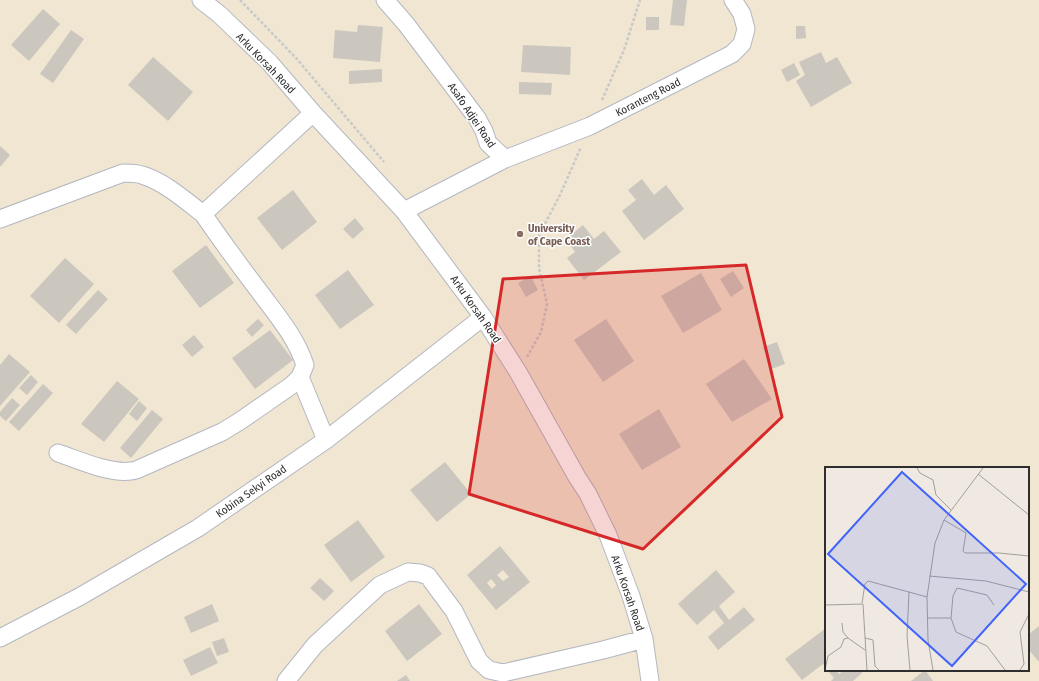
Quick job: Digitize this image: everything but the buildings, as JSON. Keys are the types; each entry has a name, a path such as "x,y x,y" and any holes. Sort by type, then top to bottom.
{"street":[{"name":"Arku Korsah Road","path":"201,0 219,14 270,63 313,114 404,211 483,317 518,372 588,494 608,535 631,596 644,639 650,681"},
{"name":"Asafo Adjei Road","path":"384,0 406,24 477,118 488,142 505,160 404,211"},
{"name":"Koranteng Road","path":"505,160 590,126 732,54 742,44 746,29 742,14 733,0"},
{"path":"203,214 313,114"},
{"path":"0,219 123,173 140,174 157,181 203,214 285,326 302,354 305,364 300,377 292,385 222,432 132,471 118,472 58,453"},
{"name":"Kobina Sekyi Road","path":"0,638 78,597 198,528 326,440 483,317"},
{"path":"300,377 326,440"},
{"path":"286,681 315,645 380,585 408,572 420,573 428,576 454,611 479,661 489,670 503,673 644,639"}],"path":[{"path":"518,372 541,332 547,304 540,268 539,235 560,195 624,50 640,0"}],"highlighted area":[{"path":"746,265 782,417 643,549 469,494 503,279"}],"shaded area":[{"name":"University of Cape Coast","path":"0,0 1039,0 1039,681 0,681"}],"place":[{"name":"University of Cape Coast","path":"520,234"}]}
